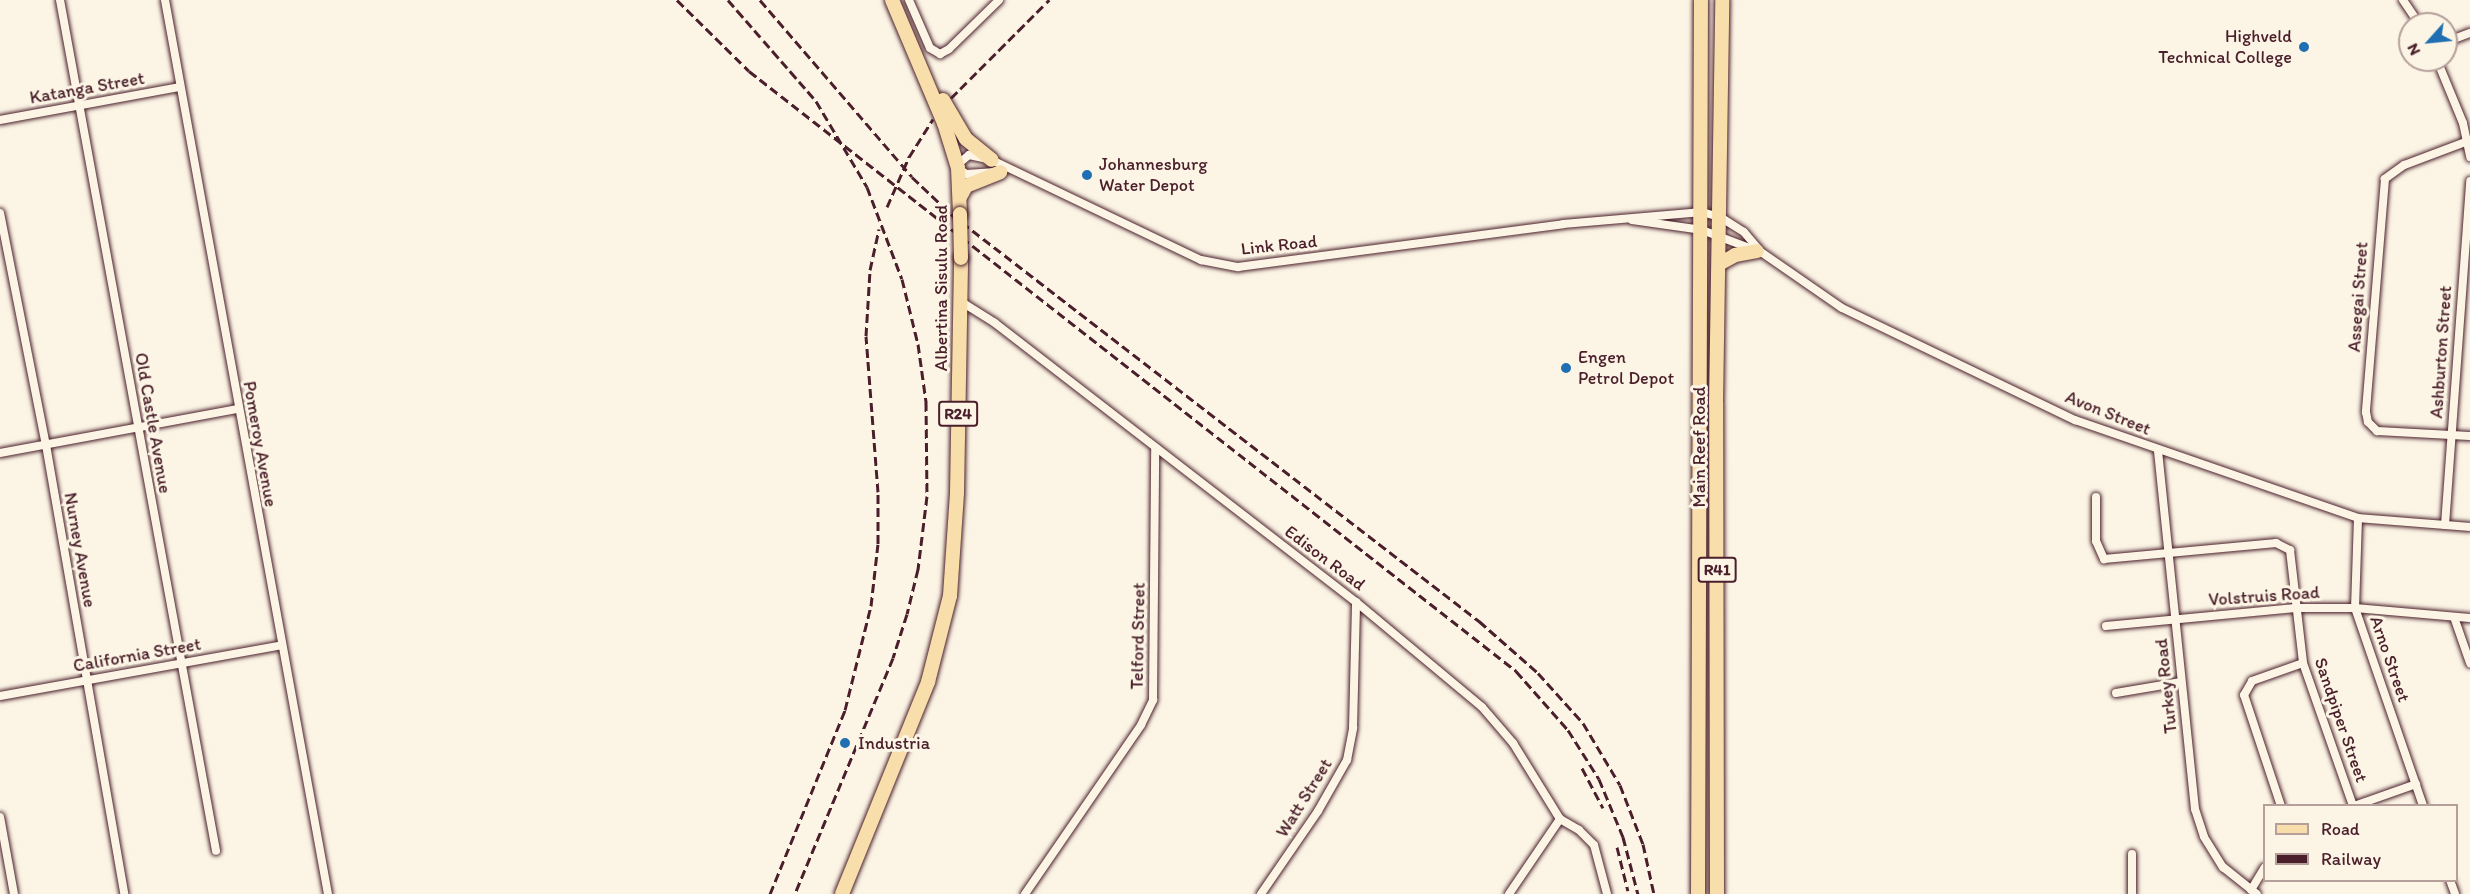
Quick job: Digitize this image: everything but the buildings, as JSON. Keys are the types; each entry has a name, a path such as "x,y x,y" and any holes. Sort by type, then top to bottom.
{"main road":[{"name":"Albertina Sisulu Road","path":"842,894 920,706 944,626 955,539 961,258 958,166 891,0"},
{"name":"Main Reef Road","path":"1698,894 1701,0"},
{"name":"Main Reef Road","path":"1717,894 1722,0"},
{"path":"904,31 961,132 996,166 966,186 960,198"},
{"path":"1719,264 1735,255 1759,252"},
{"path":"1699,643 1717,644"}],"street":[{"name":"Old Castle Avenue","path":"60,0 216,851"},
{"name":"Pomeroy Avenue","path":"165,0 279,646 328,894"},
{"path":"909,0 930,48 936,53 945,52 999,0"},
{"path":"986,0 990,9"},
{"path":"2442,72 2468,141 2470,157"},
{"name":"Katanga Street","path":"0,120 179,87"},
{"name":"Assegai Street","path":"2452,435 2381,431 2370,426 2366,412 2385,179 2391,172 2468,141"},
{"name":"Link Road","path":"958,166 969,155 1202,260 1238,267 1563,224 1632,220 1702,212"},
{"path":"958,166 966,174 996,166 1026,180"},
{"name":"Ashburton Street","path":"2445,525 2470,181"},
{"name":"Avon Street","path":"1702,212 1720,217 1744,232 1759,252"},
{"name":"Nurney Avenue","path":"0,213 45,445 124,894"},
{"name":"Link Road","path":"1632,220 1702,230 1720,235"},
{"name":"Avon Street","path":"1720,235 1759,252 1842,308 2075,420 2158,451 2358,518 2470,527"},
{"name":"Edison Road","path":"960,301 995,322 1356,602 1482,707 1513,743 1560,819 1579,830 1594,845 1607,894"},
{"path":"0,453 238,409"},
{"path":"2452,435 2470,436"},
{"name":"Telford Street","path":"1025,894 1141,725 1153,700 1155,448"},
{"name":"Turkey Road","path":"2158,451 2181,682 2199,824 2223,867 2254,892"},
{"path":"2096,497 2094,516 2101,557 2108,560 2169,553"},
{"name":"Arno Street","path":"2358,518 2355,608 2422,804"},
{"name":"Sandpiper Street","path":"2169,553 2281,544 2290,550 2303,663 2353,804"},
{"name":"Watt Street","path":"1261,894 1318,811 1347,760 1353,728 1356,602"},
{"name":"Volstruis Road","path":"2106,626 2298,608 2355,608 2470,618"},
{"path":"2454,617 2470,663"},
{"name":"California Street","path":"0,696 279,646"},
{"path":"2280,804 2244,695 2253,681 2303,663"},
{"path":"2116,693 2181,682"},
{"path":"2360,804 2416,784"},
{"path":"0,817 14,894"},
{"path":"1509,894 1560,819"},
{"path":"2132,854 2132,894"},
{"path":"2254,892 2263,872"}],"railway":[{"path":"677,0 749,71 1516,671 1568,730 1599,779 1623,837 1638,894"},
{"path":"728,0 816,101 867,187 902,279 918,344 926,402 927,496 918,569 907,614 893,658 795,894"},
{"path":"760,0 912,177 951,214 1479,621 1538,673 1583,723 1620,785 1643,844 1654,894"},
{"path":"951,98 1049,0"},
{"path":"887,207 909,157 933,119"},
{"path":"770,894 845,710 871,606 878,544 878,492 866,336 870,270 879,229"},
{"path":"1582,768 1603,808"},
{"path":"1617,847 1628,891"}],"place":[{"name":"Highveld Technical College","path":"2304,47"},
{"name":"Johannesburg Water Depot","path":"1087,175"},
{"name":"Engen Petrol Depot","path":"1566,368"},
{"name":"Industria","path":"845,743"}]}
